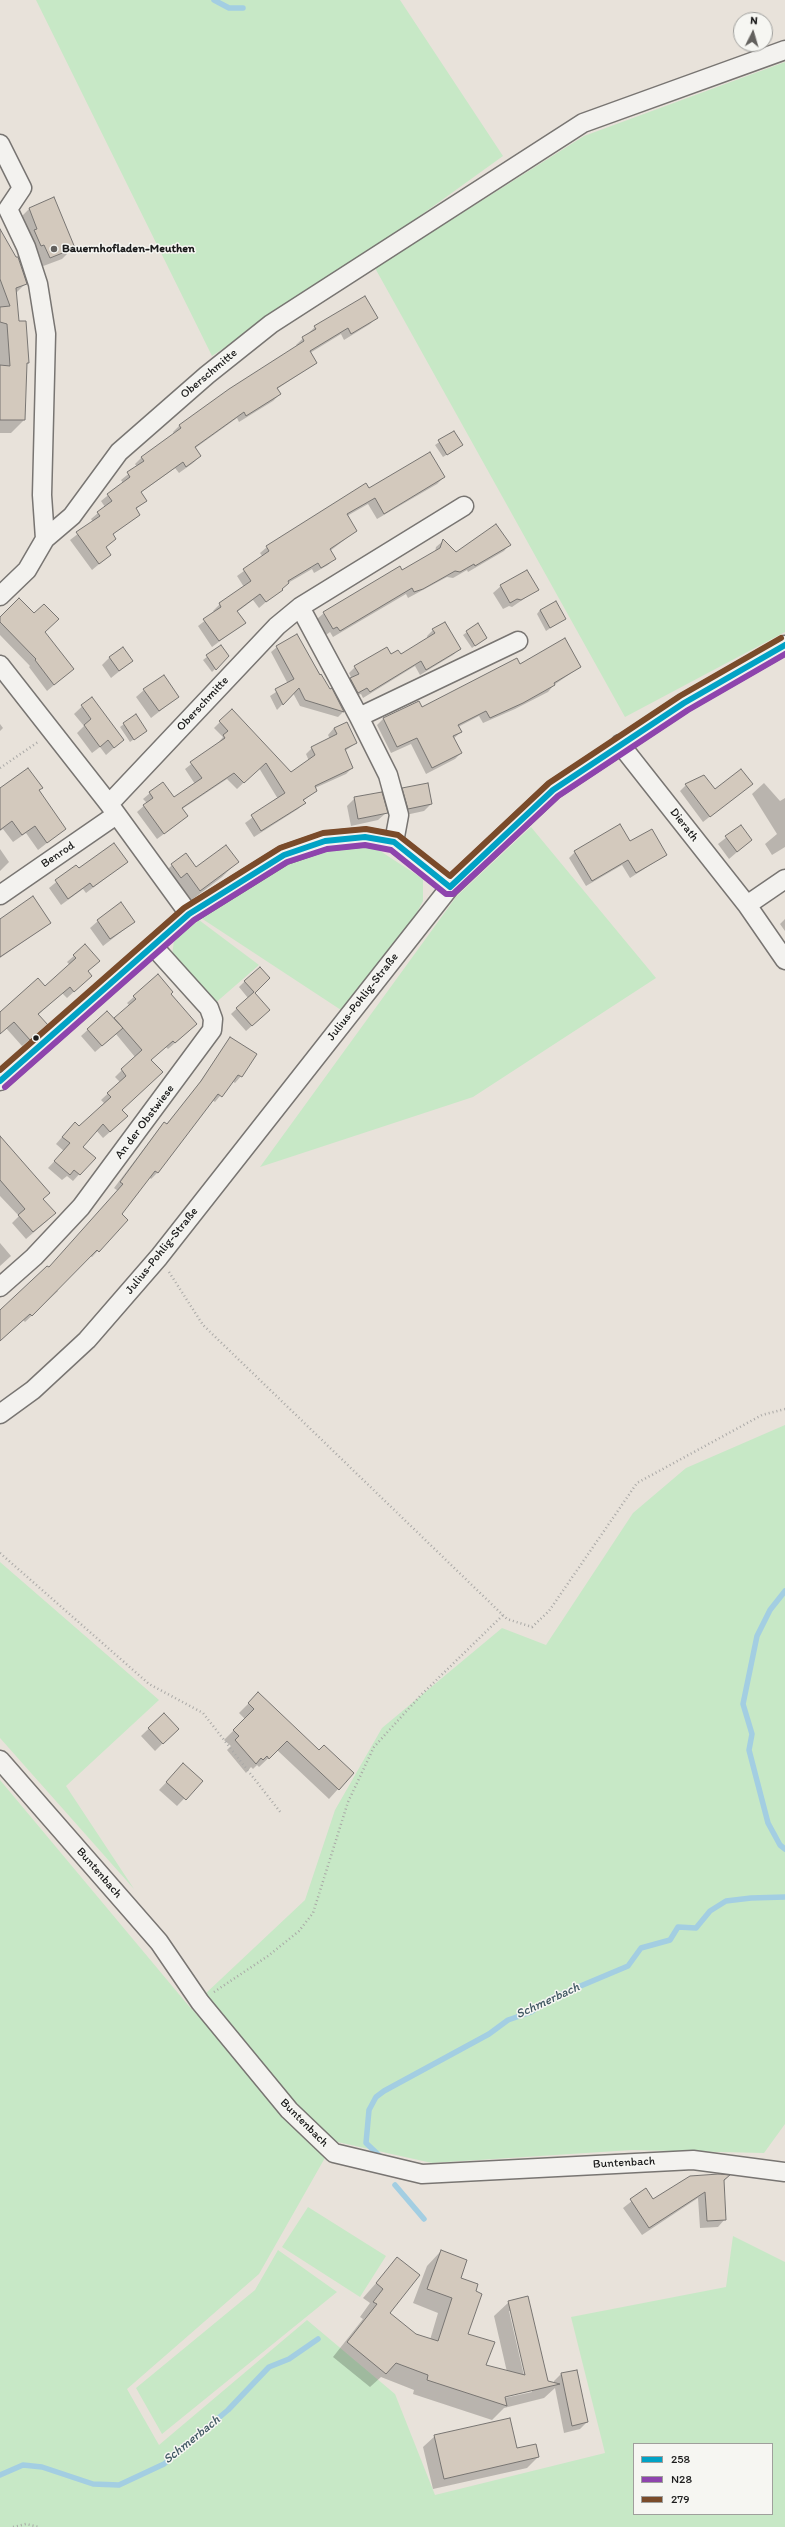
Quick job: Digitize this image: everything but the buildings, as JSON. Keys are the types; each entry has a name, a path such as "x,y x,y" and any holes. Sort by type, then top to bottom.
{"street":[{"name":"Oberschmitte","path":"0,596 27,570 45,538 72,516 119,452 207,375 271,324 583,123 785,50"},
{"path":"0,144 22,188 8,209 26,247 38,284 46,334 46,402 42,495 45,538"},
{"name":"Oberschmitte","path":"113,810 277,626 300,607 464,506"},
{"path":"300,607 359,717 388,775 398,815 394,842"},
{"path":"359,717 518,641"},
{"name":"Julius-Pohlig-Straße","path":"0,1414 33,1390 87,1340 160,1257 450,887 553,790 620,744 785,644"},
{"path":"0,665 51,733 113,810 189,914"},
{"name":"Dierath","path":"620,744 747,905 785,960"},
{"name":"Benrod","path":"0,895 113,810"},
{"path":"0,1081 154,947 189,914 284,855 325,841 365,837 394,842 450,887"},
{"path":"747,905 785,879"},
{"name":"An der Obstwiese","path":"0,1287 34,1257 81,1207 212,1030 213,1019 209,1008 154,947"},
{"name":"Buntenbach","path":"0,1760 159,1942 200,2002 289,2110 334,2153 422,2174 693,2160 785,2172"}],"path":[{"path":"0,768 51,733"},
{"path":"160,1257 203,1325 507,1619 532,1627 549,1611 637,1483 762,1416 785,1409"},
{"path":"0,1553 149,1684 203,1713 281,1814"},
{"path":"200,2002 268,1956 299,1931 313,1913 348,1802 374,1747 421,1695 503,1615"},
{"path":"13,2527 26,2524 39,2527"}],"green space":[{"path":"36,0 400,0 503,156 367,254 212,356"},
{"path":"785,62 785,632 625,717 375,268 584,136"},
{"path":"531,827 656,978 473,1097 260,1167 456,897"},
{"path":"371,845 423,879 423,901 415,916 341,1010 201,918 294,861 326,851"},
{"path":"199,920 259,965 213,1005 172,955 174,941"},
{"path":"785,1425 785,2124 764,2153 632,2150 432,2163 333,2141 305,2119 204,1995 305,1900 335,1810 382,1728 502,1628 546,1645 633,1513 686,1468"},
{"path":"0,1562 159,1700 66,1786 134,1889 0,1738"},
{"path":"0,1780 188,2005 326,2156 259,2274 127,2389 159,2445 307,2320 395,2394 435,2495 605,2453 571,2317 726,2287 733,2236 785,2262 785,2527 0,2527"},
{"path":"308,2207 386,2256 360,2297 282,2247"},
{"path":"278,2250 337,2292 162,2434 136,2388 255,2290"}],"waterway":[{"path":"214,0 229,8 243,8"},
{"name":"Schmerbach","path":"785,1591 770,1610 757,1636 743,1704 752,1734 749,1750 768,1823 780,1845 785,1849"},
{"name":"Schmerbach","path":"383,2159 366,2143 369,2110 376,2097 384,2091 489,2034 508,2020 531,2012 552,1998 628,1966 641,1948 670,1940 678,1927 696,1928 710,1911 726,1901 751,1898 785,1897"},
{"name":"Schmerbach","path":"395,2185 424,2219"},
{"name":"Schmerbach","path":"0,2475 23,2465 42,2467 93,2484 119,2485 164,2464 228,2410 269,2367 289,2359 318,2339"}],"transit line":[{"name":"279","path":"0,1070 184,908 280,848 323,833 366,829 398,835 450,876 549,783 680,696 781,638"},
{"name":"258","path":"450,887 553,790 684,703 785,645"},
{"name":"N28","path":"5,1087 194,920 287,862 327,849 365,845 391,850 446,894 453,894 558,796 688,710 785,654"},
{"name":"258","path":"0,1081 189,914 284,855 325,841 365,837 394,842 450,887"}],"place":[{"name":"Bauernhofladen-Meuthen","path":"54,249"}]}
